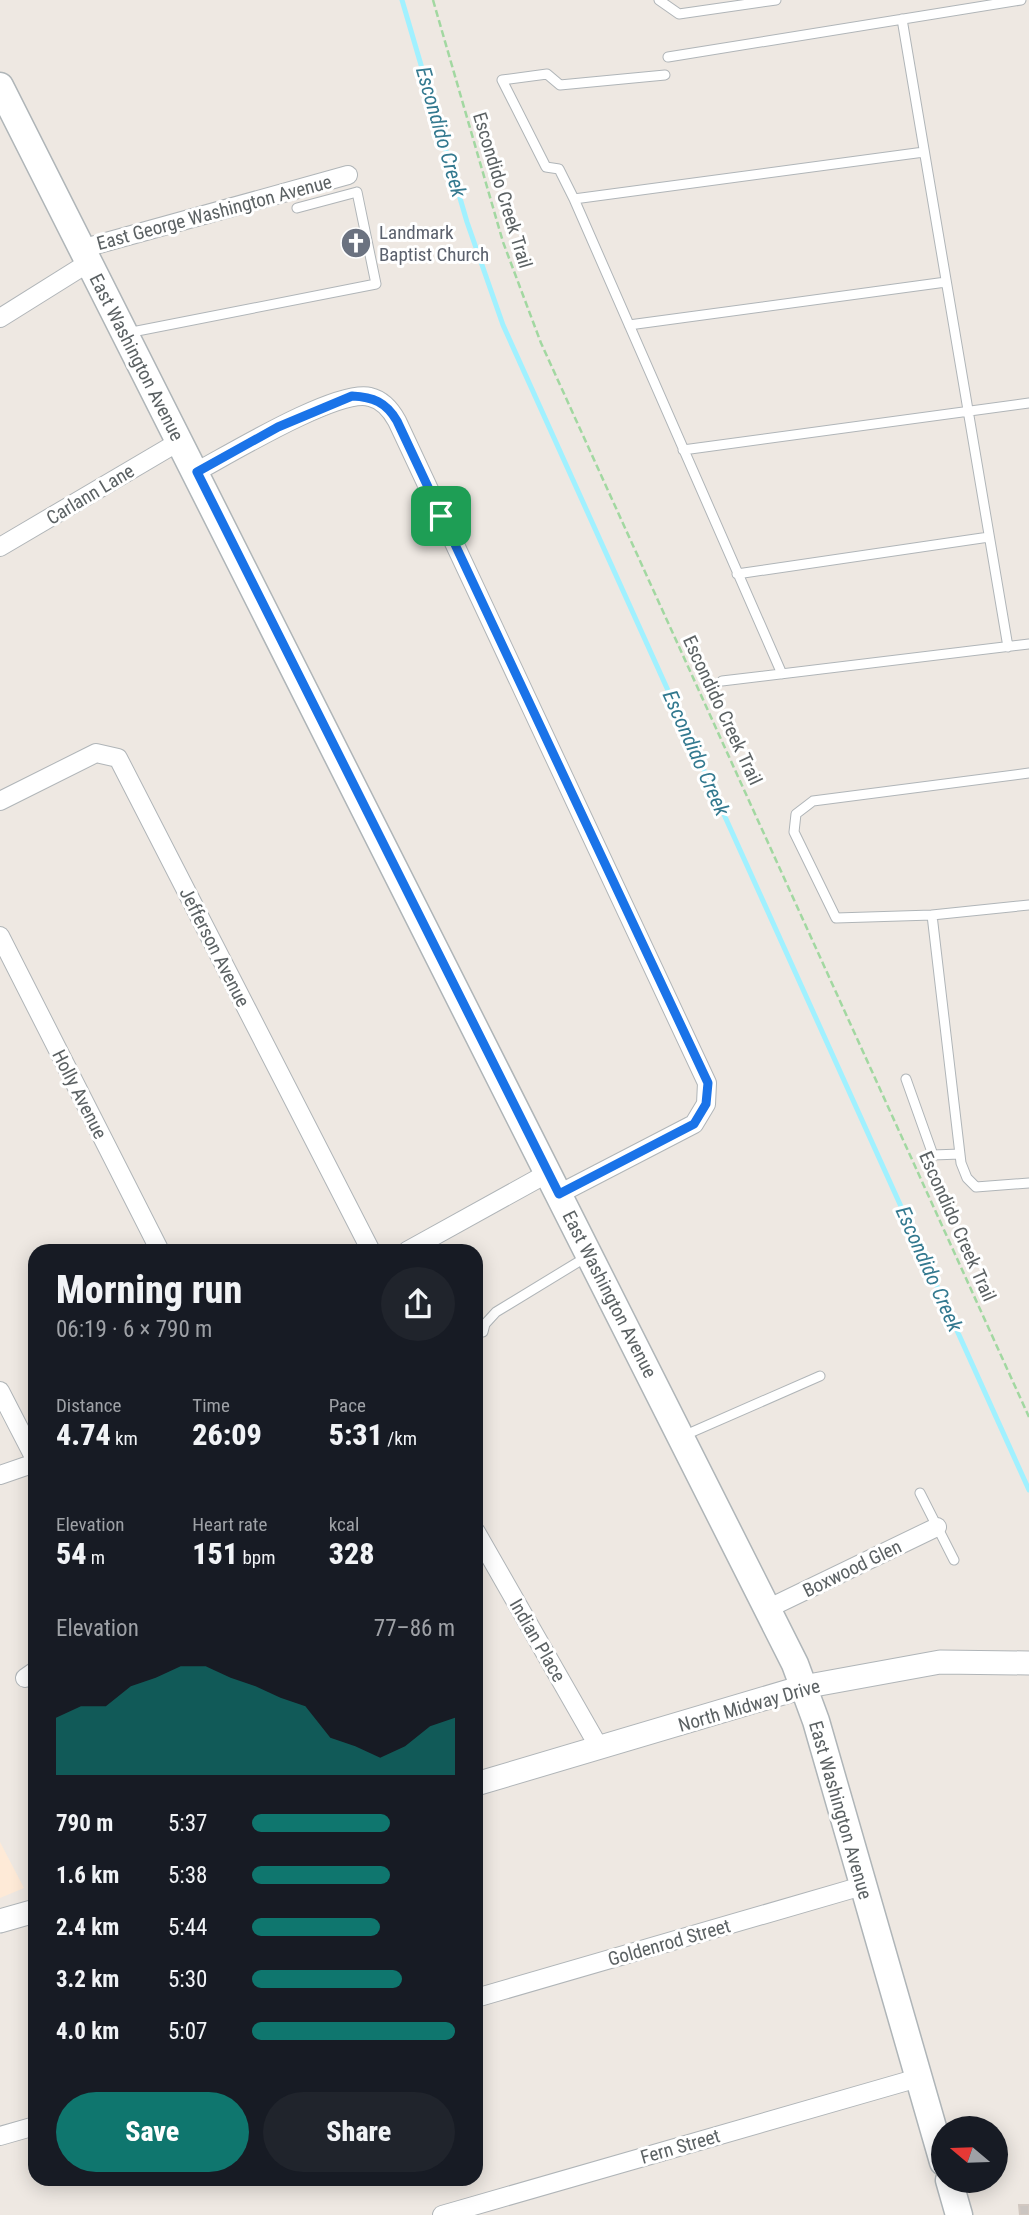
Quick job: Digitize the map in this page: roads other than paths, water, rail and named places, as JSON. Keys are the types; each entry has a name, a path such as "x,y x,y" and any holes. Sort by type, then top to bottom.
{"main road":[{"name":"East Washington Avenue","path":"0,86 682,1437 803,1687 817,1723 931,2122"},
{"path":"953,2193 959,2215"}],"street":[{"name":"East George Washington Avenue","path":"0,318 84,256 348,175"},
{"path":"197,472 278,427 352,396 369,397 389,407 708,1083 706,1104 694,1124 422,1244"},
{"name":"Carlann Lane","path":"0,547 180,441"},
{"name":"Jefferson Avenue","path":"0,801 96,753 118,758 367,1244"},
{"name":"Holly Avenue","path":"0,936 156,1244"},
{"path":"0,1391 28,1447"},
{"path":"0,1475 28,1464"},
{"name":"Boxwood Glen","path":"767,1609 937,1527"},
{"name":"Indian Place","path":"483,1544 600,1749"},
{"name":"North Midway Drive","path":"483,1782 803,1687 940,1662 1029,1663"},
{"name":"Goldenrod Street","path":"483,1996 862,1886"},
{"path":"0,1921 28,1913"},
{"name":"Fern Street","path":"442,2215 918,2078"},
{"path":"0,2136 28,2128"}],"lane":[{"path":"659,0 679,14 776,0"},
{"path":"668,57 1021,0"},
{"path":"902,19 1008,647"},
{"path":"664,75 560,85 547,74 502,80 546,167 559,169 574,199 782,674"},
{"path":"574,199 924,152"},
{"path":"125,333 376,284 357,192 298,208"},
{"path":"628,325 946,282"},
{"path":"683,450 1029,403"},
{"path":"737,574 989,537"},
{"path":"722,681 1029,645"},
{"path":"1029,772 813,801 796,814 794,832 836,918 932,915 1029,905"},
{"path":"932,915 960,1154 967,1178 976,1187 1029,1183"},
{"path":"906,1079 933,1155 960,1154"},
{"path":"484,1332 485,1324 496,1312 590,1255"},
{"path":"682,1437 820,1376"},
{"path":"920,1493 954,1560"}],"waterway":[{"name":"Escondido Creek","path":"402,0 467,222 503,325 1029,1490"}],"place":[{"name":"Landmark Baptist Church","path":"356,243"}]}
